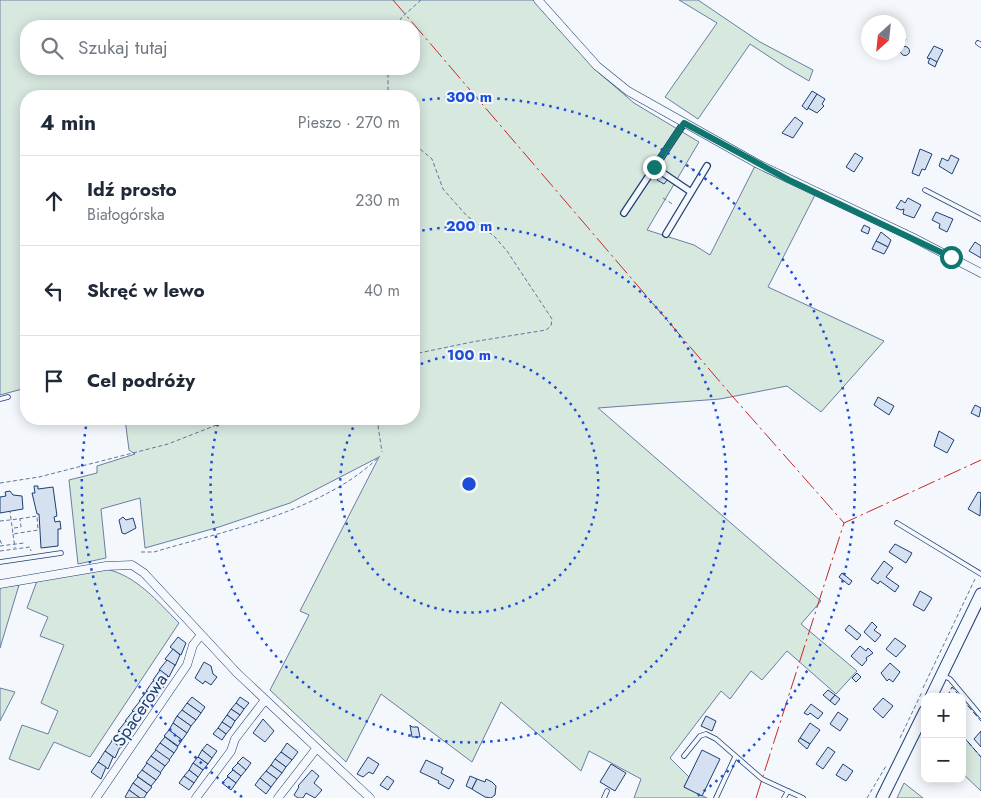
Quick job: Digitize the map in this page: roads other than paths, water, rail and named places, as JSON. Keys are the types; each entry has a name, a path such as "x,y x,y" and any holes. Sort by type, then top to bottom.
{"main road":[{"path":"934,693 981,594"},
{"path":"882,798 921,719"}],"street":[{"path":"538,0 565,32 617,84 781,176 912,237 981,273"},
{"path":"624,213 684,123"},
{"path":"666,234 707,166"},
{"path":"654,167 691,192"},
{"path":"0,584 106,566 132,565 144,573 265,700 370,798"},
{"name":"Spacerowa","path":"96,798 187,666 193,644 201,635"},
{"path":"196,798 231,751 235,739 265,700"},
{"path":"278,798 316,749"}],"lane":[{"path":"925,190 981,219"},
{"path":"0,399 8,397"},
{"path":"898,523 980,573"},
{"path":"0,562 61,553"},
{"path":"942,675 950,680 981,716"},
{"path":"684,756 700,736 706,734 716,739 762,779 803,798"},
{"path":"716,798 735,757"},
{"path":"604,798 607,791"},
{"path":"784,798 788,791"}]}
